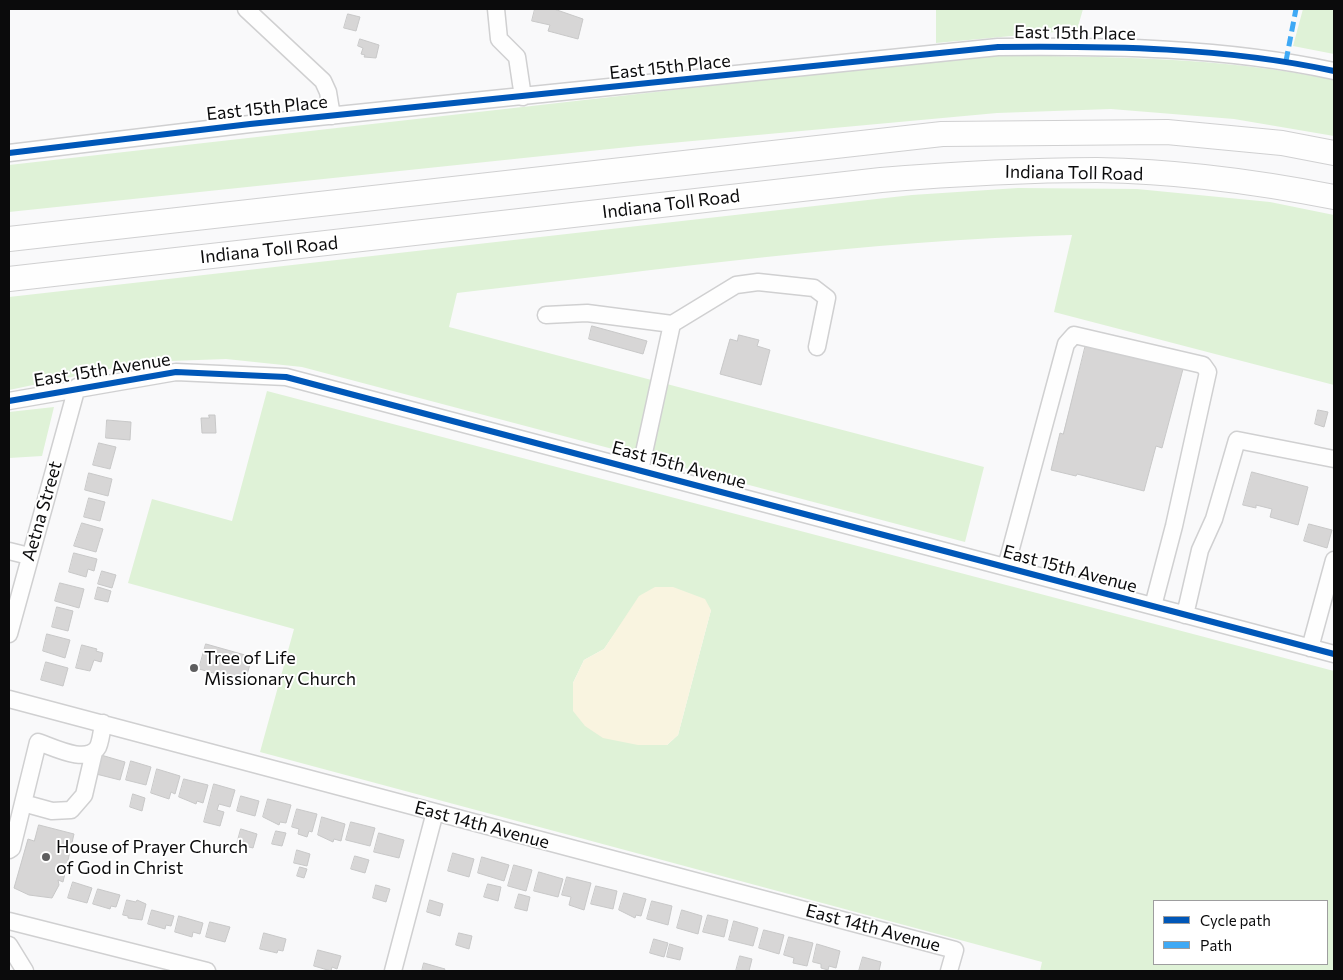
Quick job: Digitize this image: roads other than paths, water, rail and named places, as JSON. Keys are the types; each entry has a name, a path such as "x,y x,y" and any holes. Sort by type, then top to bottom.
{"highway":[{"path":"9,239 942,134 1167,132 1282,143 1334,153"},
{"name":"Indiana Toll Road","path":"9,279 881,180 993,172 1099,170 1196,177 1283,187 1334,197"}],"street":[{"path":"246,9 323,81 328,92 332,116"},
{"path":"496,9 499,39 517,57 523,97"},
{"name":"East 15th Place","path":"9,153 332,116 998,47 1099,46 1195,50 1290,61 1334,71"},
{"path":"546,315 587,313 672,324 736,285 758,282 814,288 828,298 817,347"},
{"path":"640,470 672,324"},
{"path":"1006,567 1066,344 1074,335 1203,365 1208,372 1174,526 1153,606"},
{"name":"East 15th Avenue","path":"9,401 176,372 286,377 1334,654"},
{"name":"Aetna Street","path":"9,634 76,388"},
{"path":"1186,615 1200,550 1214,519 1237,440 1334,458"},
{"path":"9,551 30,556"},
{"path":"1310,648 1334,560"},
{"name":"East 14th Avenue","path":"9,699 955,950 950,971"},
{"path":"23,803 52,811 71,810 84,795 103,723"},
{"path":"9,850 12,848 38,742 80,756 94,752"},
{"path":"393,971 434,812"},
{"path":"9,920 207,971"},
{"path":"9,945 25,971"}],"place":[{"name":"Tree of Life Missionary Church","path":"194,668"},
{"name":"House of Prayer Church of God in Christ","path":"46,857"}]}
